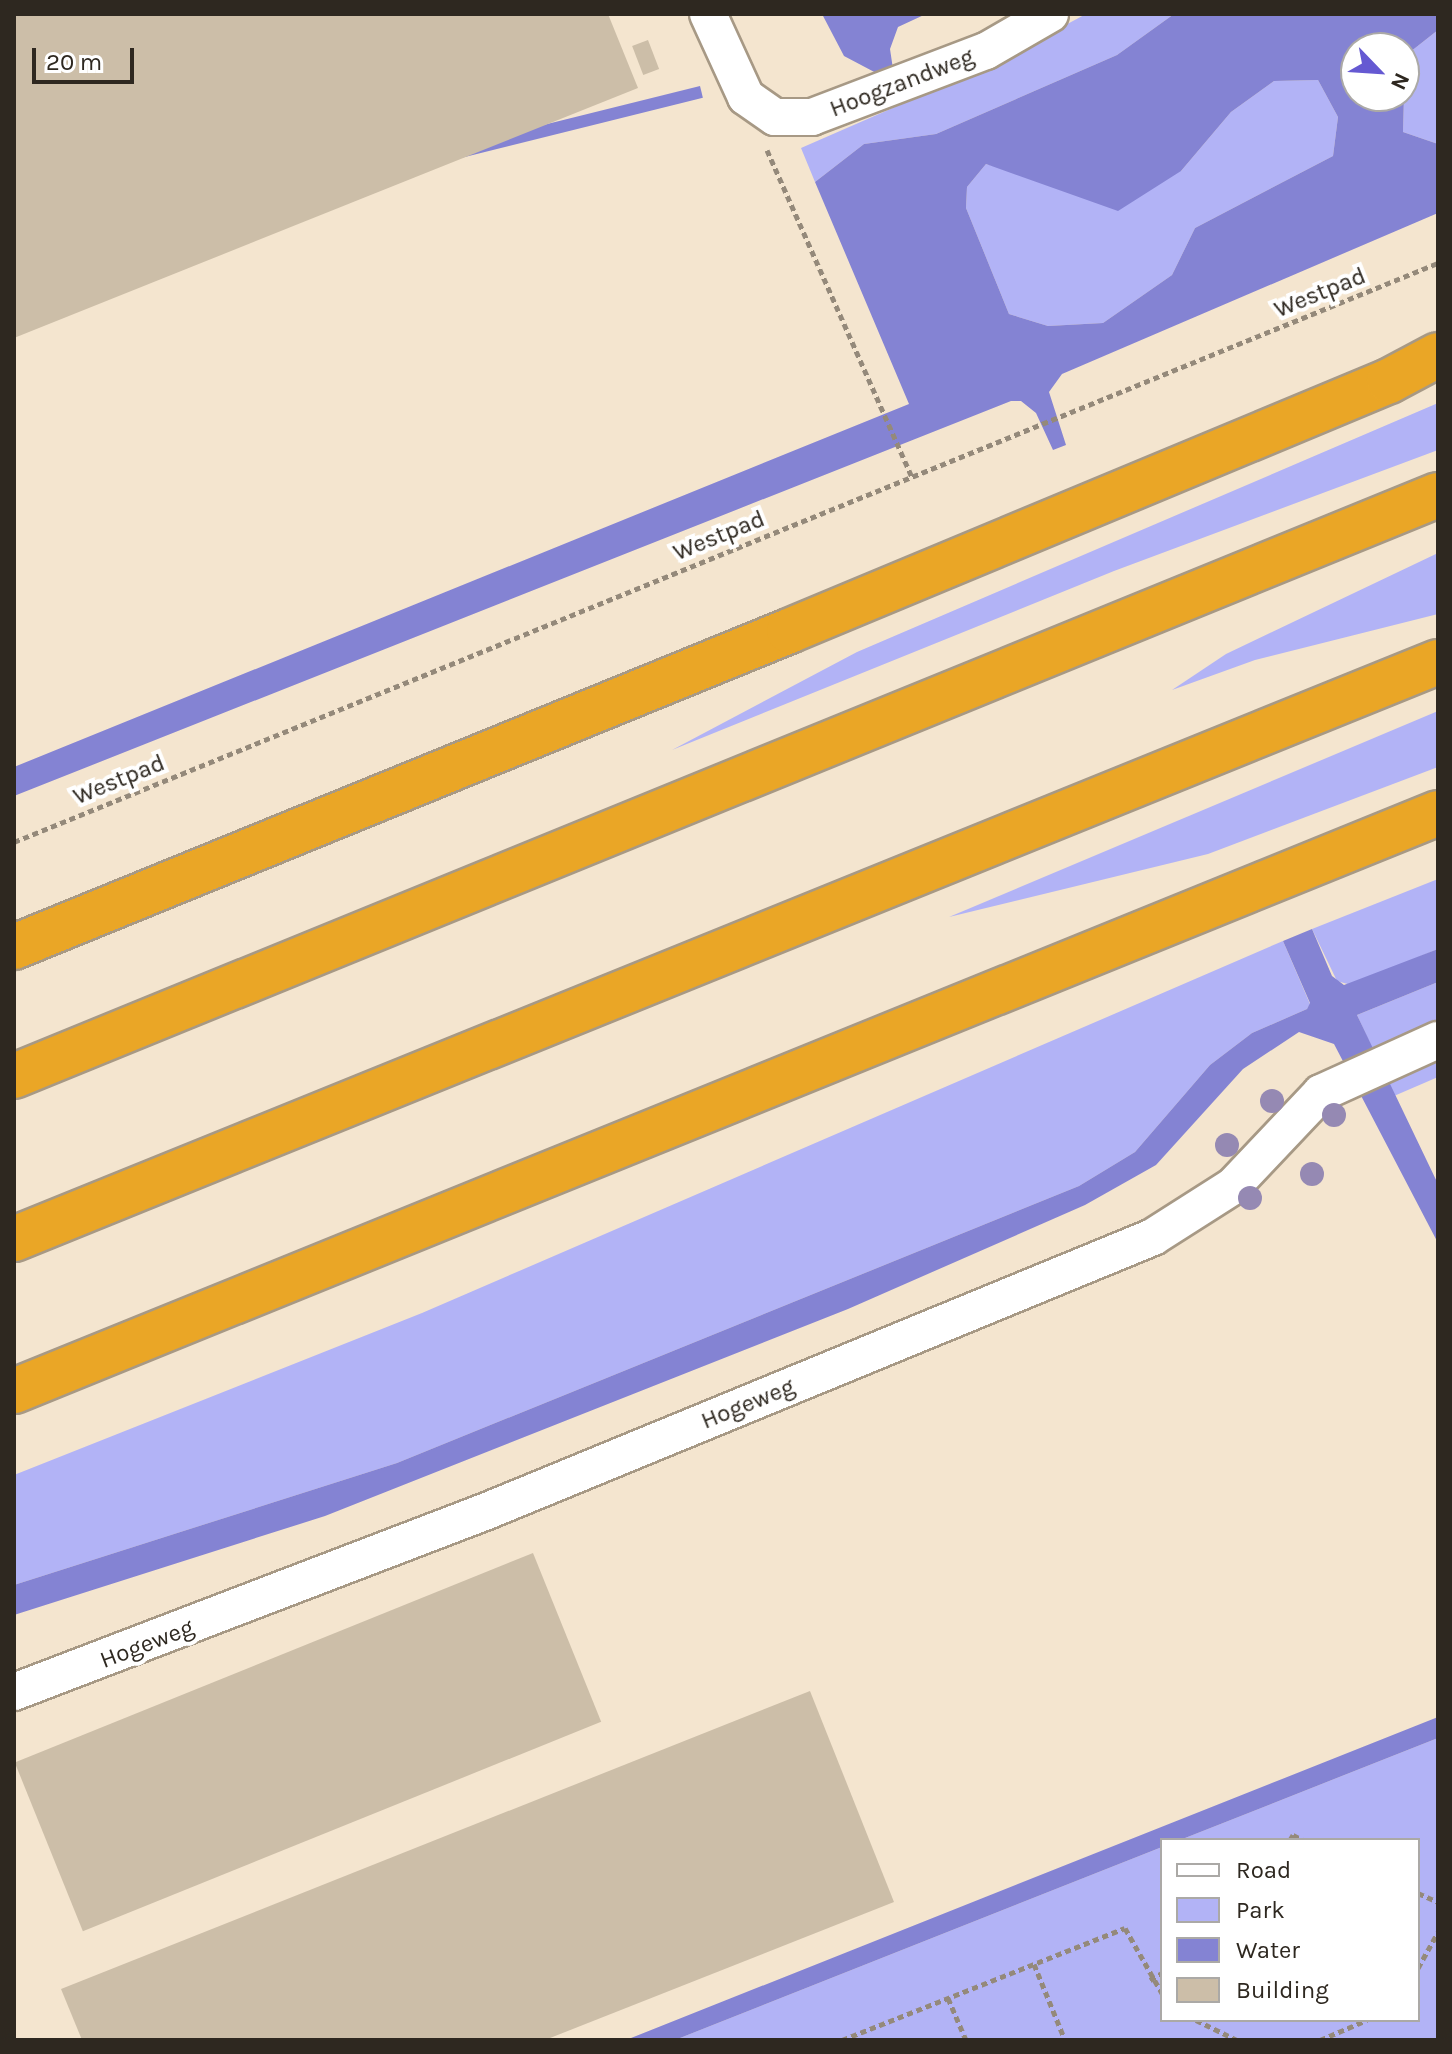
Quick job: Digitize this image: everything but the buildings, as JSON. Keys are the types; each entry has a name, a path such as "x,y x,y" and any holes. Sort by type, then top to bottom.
{"highway":[{"path":"1389,381 1438,355"},
{"path":"14,947 1389,381 1438,366"},
{"path":"14,1076 1438,495"},
{"path":"14,1239 1438,662"},
{"path":"14,1391 1438,813"}],"street":[{"path":"708,14 746,97"},
{"name":"Hoogzandweg","path":"746,97 775,117 812,117 844,109 986,51 1050,14"},
{"name":"Hogeweg","path":"14,1692 487,1511 1153,1237 1233,1186 1292,1121 1345,1080 1438,1040"}],"path":[{"path":"746,97 912,477"},
{"name":"Westpad","path":"14,842 1438,263"},
{"path":"842,2040 1125,1928 1150,1980 1160,1991"},
{"path":"1420,1964 1438,1932"},
{"path":"1034,1964 1065,2040"},
{"path":"1150,1980 1160,1974"},
{"path":"948,1998 966,2040"},
{"path":"1200,2022 1237,2040"},
{"path":"1320,2040 1362,2022"},
{"path":"863,2032 866,2040"}],"green space":[{"path":"1086,14 1174,14 1117,55 936,134 864,144 815,182 801,148 989,66"},
{"path":"1438,30 1438,144 1403,132 1404,112 1420,112 1420,44"},
{"path":"1318,80 1338,117 1333,156 1195,228 1172,275 1103,323 1048,326 1009,314 966,208 967,187 986,164 1020,173 1181,171 1231,112 1274,81"},
{"path":"1438,403 1438,450 1114,571 672,750 857,652"},
{"path":"1438,553 1438,614 1255,660 1172,690 1226,654"},
{"path":"1438,711 1438,767 1208,854 949,917"},
{"path":"1438,879 1438,949 1351,985 1337,981 1312,929"},
{"path":"1283,941 1310,1004 1307,1009 1252,1033 1210,1065 1135,1152 1079,1186 397,1463 14,1585 14,1475 422,1313"},
{"path":"1438,982 1438,1077 1394,1096 1357,1015"},
{"path":"1438,1738 1438,2040 675,2040 1160,1848 1160,2022 1420,2022 1420,1838 1185,1838"}],"water":[{"path":"822,14 926,14 898,27 890,49 893,69 880,75 844,56"},
{"path":"1174,14 1438,14 1438,30 1420,44 1420,32 1340,32 1340,112 1404,112 1403,132 1438,144 1438,213 1062,374 1049,392 1066,445 1053,450 1036,413 1021,401 1011,401 14,796 14,767 909,404 815,182 864,144 936,134 1117,55","holes":["1318,80 1338,117 1333,156 1195,228 1172,275 1103,323 1048,326 1009,314 966,208 967,187 986,164 1118,211 1181,171 1231,112 1274,81"]},
{"path":"700,86 703,98 14,269 14,257"},
{"path":"1312,929 1332,976 1344,985 1438,949 1438,982 1357,1015 1438,1184 1438,1243 1334,1044 1299,1032 1243,1069 1156,1165 1085,1205 848,1309 325,1516 14,1615 14,1585 397,1463 1079,1186 1135,1152 1210,1065 1252,1033 1307,1009 1310,1003 1283,941"},
{"path":"1438,1717 1438,1738 1185,1838 1160,1838 1160,1848 675,2040 626,2040"}]}
